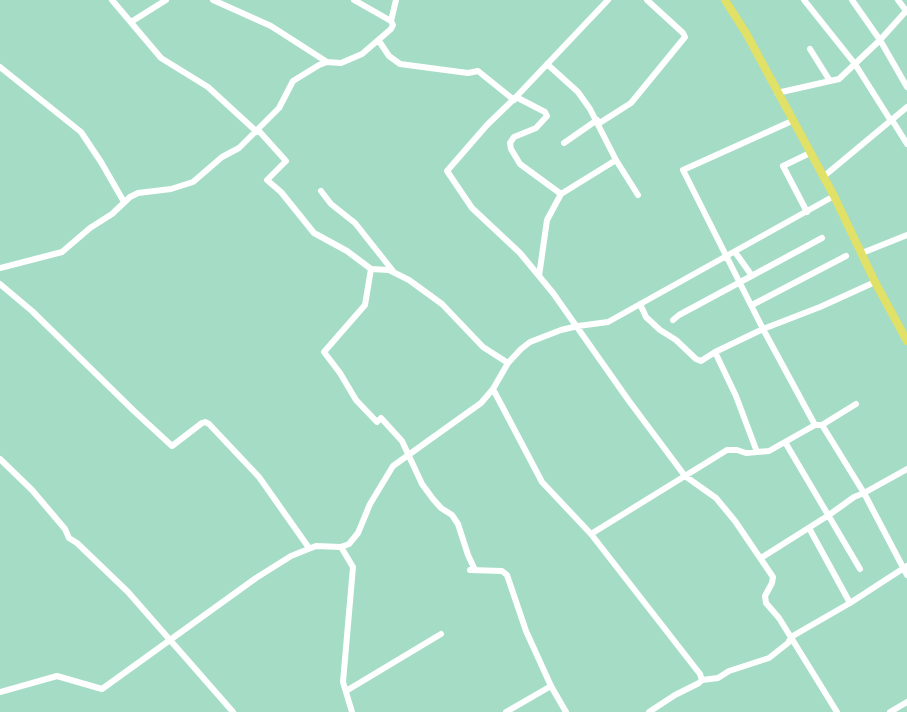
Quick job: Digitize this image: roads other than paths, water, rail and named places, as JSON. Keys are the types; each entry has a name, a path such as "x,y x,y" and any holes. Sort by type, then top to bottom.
{"main road":[{"path":"725,0 746,33 834,196 875,282 907,341"}],"street":[{"path":"112,0 161,58 213,91 258,131 286,161 267,180 281,192 314,233 347,251 371,269 393,271"},
{"path":"131,22 166,0"},
{"path":"213,0 271,26 327,62 341,63 362,54 391,30 396,0"},
{"path":"354,0 391,21"},
{"path":"608,0 515,98 487,124 447,171 472,208 520,253 540,276 685,476 716,498 761,558 761,562 773,577 765,596 766,603 779,618 837,712"},
{"path":"564,143 631,103 685,37 648,0"},
{"path":"804,0 855,64 907,144"},
{"path":"852,0 880,40 907,87"},
{"path":"777,93 839,79 907,11 898,0"},
{"path":"380,41 389,56 400,64 468,73 478,71 515,98 544,112 547,116 536,128 514,137 510,143 511,149 520,164 561,194"},
{"path":"810,49 830,81"},
{"path":"0,268 62,252 138,193 171,189 193,182 258,131 282,104 293,81 327,62"},
{"path":"548,64 578,92 638,195"},
{"path":"0,67 81,132 124,202"},
{"path":"823,177 907,107"},
{"path":"649,712 702,680 718,678 729,671 769,658 791,637 906,570 864,493 819,425 763,329 683,170 792,121"},
{"path":"807,212 783,166 810,153"},
{"path":"540,276 547,220 561,194 616,160"},
{"path":"321,191 331,204 356,223 393,271 437,300 483,347 508,363"},
{"path":"0,692 57,676 102,689 256,578 291,556 316,546 341,547 349,544 358,533 370,504 390,470 481,403 493,389 508,363 530,342 578,326 608,322 834,196"},
{"path":"862,253 907,236"},
{"path":"673,320 822,238"},
{"path":"735,252 750,273"},
{"path":"752,305 846,256"},
{"path":"371,269 365,305 324,352 356,400 376,422 381,418 402,441 422,484 433,500 452,515 458,524 473,570 502,571 507,575 526,631 551,686 566,712"},
{"path":"640,304 646,317 701,361 763,329 875,282"},
{"path":"0,284 172,446 202,423 208,424 259,477 309,548"},
{"path":"715,352 736,396 757,452"},
{"path":"493,389 542,482 591,534 700,674 702,680"},
{"path":"591,534 700,469 727,450 747,453 769,451 856,404"},
{"path":"785,442 860,569"},
{"path":"0,459 52,514 69,538 120,584 233,712"},
{"path":"761,558 854,497 907,469"},
{"path":"809,528 850,603"},
{"path":"341,547 352,567 343,682 352,712"},
{"path":"346,691 441,634"},
{"path":"506,712 551,686"},
{"path":"890,712 907,702"}]}
